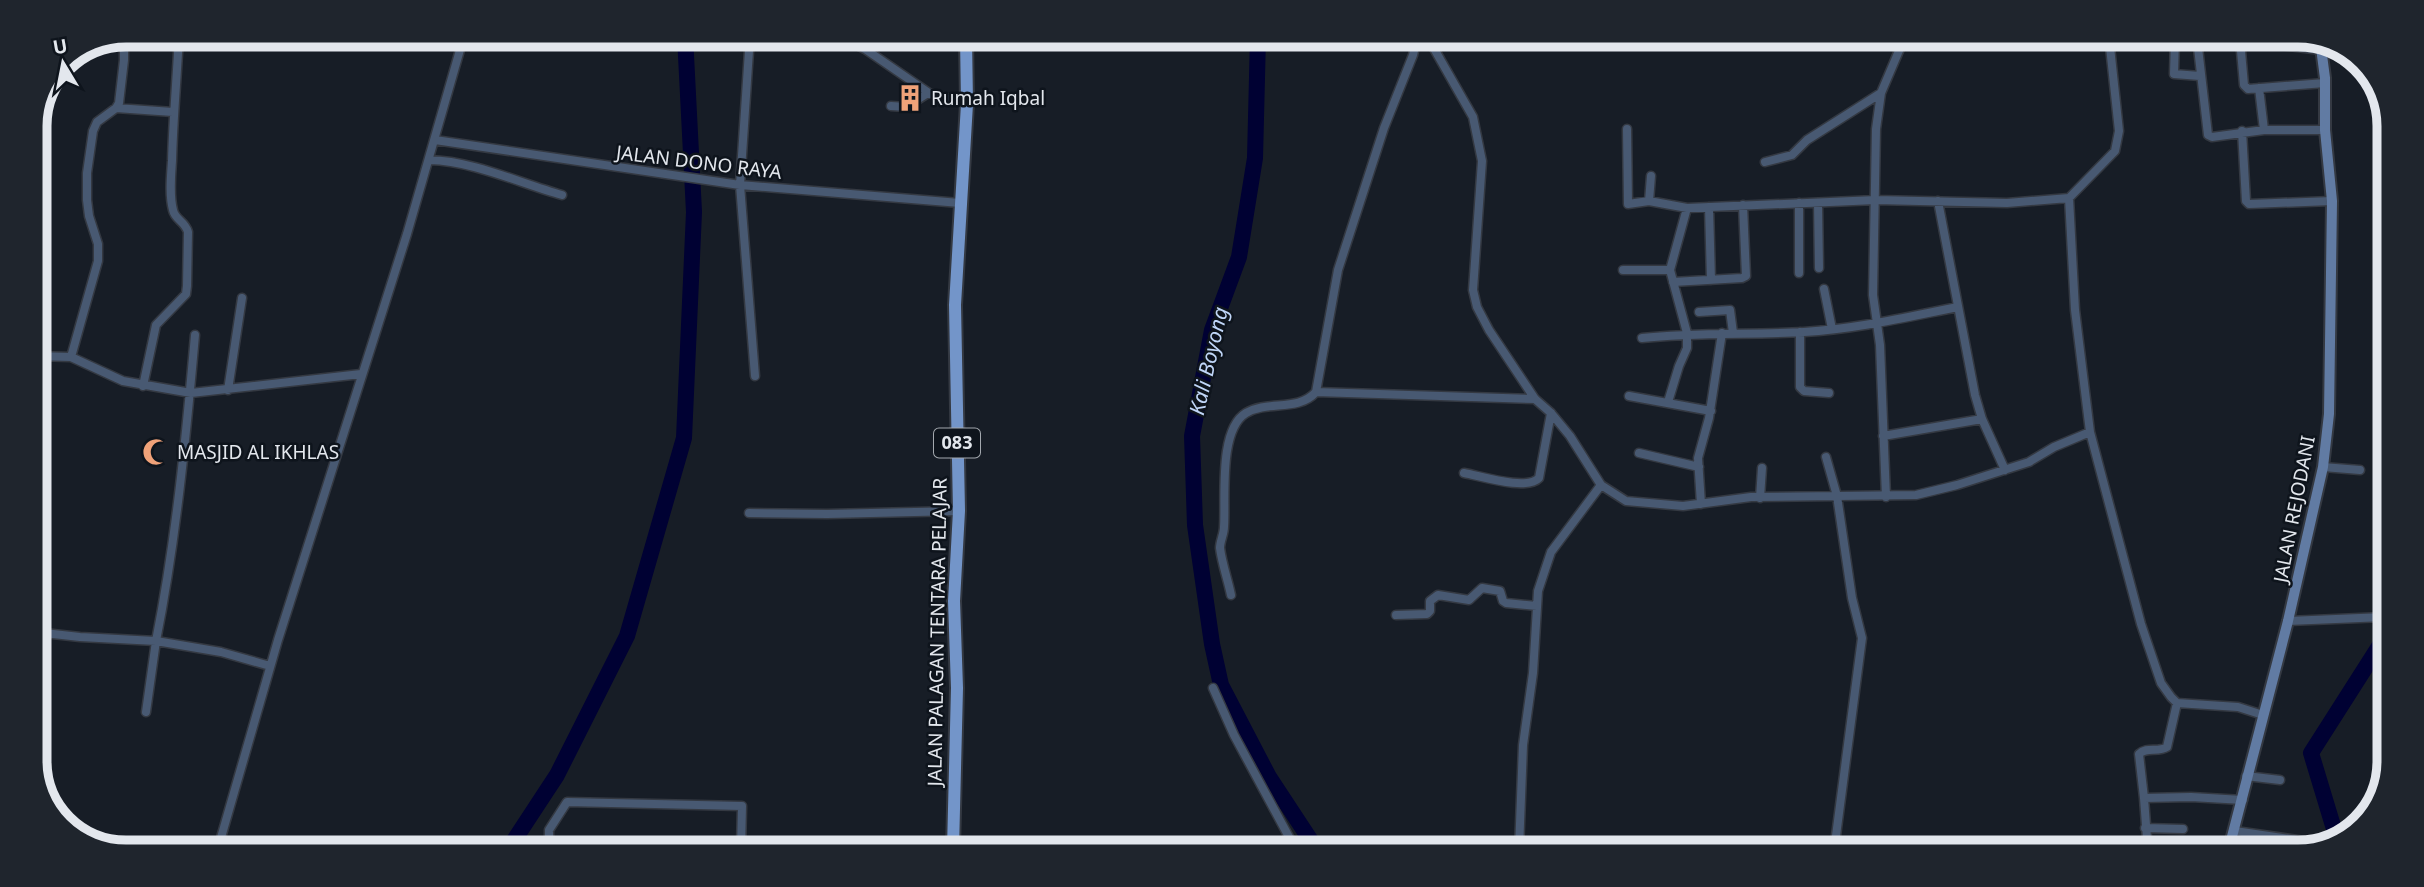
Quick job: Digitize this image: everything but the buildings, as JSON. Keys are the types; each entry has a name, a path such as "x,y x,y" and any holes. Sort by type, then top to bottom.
{"main road":[{"name":"JALAN PALAGAN TENTARA PELAJAR","path":"953,840 957,688 954,601 959,511 955,305 967,104 966,47"},
{"name":"JALAN REJODANI","path":"2232,840 2243,800 2246,776 2288,621 2323,467 2329,414 2332,201 2321,51"}],"street":[{"path":"116,108 124,47"},
{"path":"143,386 156,325 186,294 187,286 188,232 185,223 176,217 173,211 173,111 178,47"},
{"path":"220,840 270,666 361,374 408,234 461,47"},
{"path":"749,47 740,185 755,376"},
{"path":"1231,595 1220,545 1224,527 1224,473 1237,421 1246,413 1259,408 1309,400 1316,392 1338,270 1384,128 1415,47"},
{"path":"1433,47 1473,117 1482,161 1473,290 1477,307 1489,330 1535,399 1570,436 1601,485 1626,501 1683,506 1760,498 1916,495 1958,485 2029,462 2054,447 2090,432"},
{"path":"1886,497 1880,345 1873,295 1876,129 1881,93 1901,47"},
{"path":"1627,129 1628,204 1649,201 1687,208 1876,200 2007,203 2069,198 2115,151 2119,131 2110,47"},
{"path":"2175,47 2174,74 2200,76"},
{"path":"2198,47 2208,135 2212,137 2264,130 2325,130"},
{"path":"2239,47 2244,85 2248,89 2325,83"},
{"path":"865,48 928,93 967,104"},
{"path":"2259,89 2264,130"},
{"path":"891,106 906,107 928,93"},
{"path":"1765,162 1791,155 1807,140 1881,93"},
{"path":"71,357 98,261 98,244 87,200 87,173 96,122 116,108 173,111"},
{"path":"2242,131 2246,201 2249,204 2332,201"},
{"name":"JALAN DONO RAYA","path":"435,141 740,185 960,203"},
{"path":"429,160 443,160 473,167 562,195"},
{"path":"1649,201 1651,176"},
{"path":"2069,198 2075,310 2090,432 2141,624 2161,683 2177,702 2238,707 2263,715"},
{"path":"1938,201 1982,419 2005,470"},
{"path":"1798,203 1800,273"},
{"path":"1818,204 1819,268"},
{"path":"1673,282 1742,278 1747,274 1743,205"},
{"path":"1709,207 1711,280"},
{"path":"1668,402 1679,366 1688,348 1687,333 1670,270 1687,208"},
{"path":"1623,270 1670,270"},
{"path":"1824,289 1832,329"},
{"path":"228,390 242,299"},
{"path":"1642,338 1687,333 1800,332 1832,329 1876,324 1958,307"},
{"path":"1699,312 1731,310 1733,333"},
{"path":"1800,332 1800,387 1804,391 1829,393"},
{"path":"1701,504 1698,458 1711,411 1722,333"},
{"path":"146,712 174,531 191,393 195,335"},
{"path":"47,356 71,357 123,381 191,393 361,374"},
{"path":"1316,392 1535,399"},
{"path":"1629,396 1711,411"},
{"path":"1464,473 1524,484 1534,483 1539,478 1551,414"},
{"path":"1883,436 1982,419"},
{"path":"1639,453 1699,467"},
{"path":"1826,457 1837,496 1852,598 1862,638 1835,840"},
{"path":"2323,467 2360,470"},
{"path":"1760,498 1762,468"},
{"path":"1519,840 1523,745 1533,673 1538,592 1551,552 1601,485"},
{"path":"749,513 959,511"},
{"path":"1396,615 1427,614 1430,611 1430,601 1438,594 1469,600 1482,588 1500,591 1506,603 1537,606"},
{"path":"2288,621 2377,617"},
{"path":"47,633 156,641 221,653 270,666"},
{"path":"1213,688 1234,735 1291,840"},
{"path":"2146,840 2139,754 2167,747 2177,702"},
{"path":"2246,776 2280,780"},
{"path":"2144,797 2243,800"},
{"path":"549,840 549,830 567,802 742,806 741,840"},
{"path":"2145,828 2183,828"},
{"path":"2235,831 2297,840"}],"waterway":[{"path":"514,840 557,775 627,636 684,438 694,212 686,47"},
{"name":"Kali Boyong","path":"1258,47 1255,158 1239,257 1212,330 1192,436 1195,525 1212,644 1221,685 1269,777 1310,840"},
{"name":"Kali Boyong","path":"2335,831 2311,753 2377,650"}],"place":[{"name":"Rumah Iqbal","path":"910,98"},
{"name":"MASJID AL IKHLAS","path":"156,452"}]}
